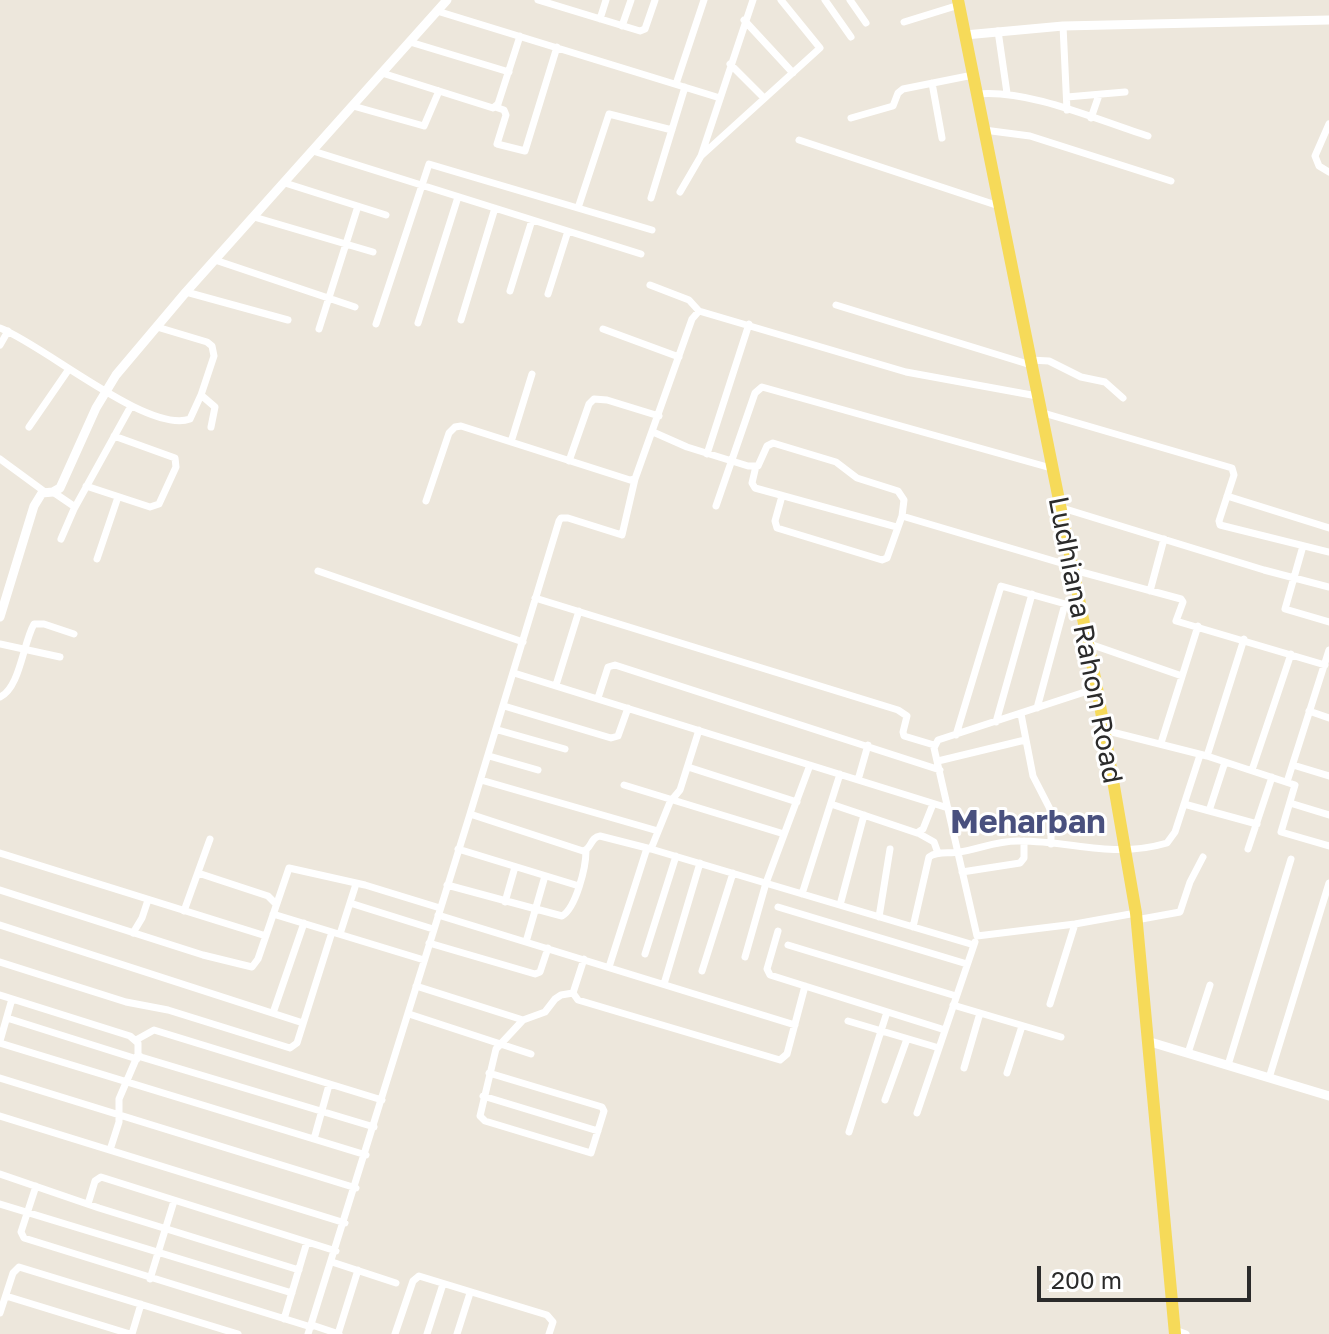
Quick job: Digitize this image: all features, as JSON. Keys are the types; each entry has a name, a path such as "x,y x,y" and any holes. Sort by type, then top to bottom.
{"main road":[{"name":"Ludhiana Rahon Road","path":"958,2 1097,688 1126,851 1136,916 1179,1333"}],"street":[{"path":"0,617 34,506 49,492 60,488 106,390 186,292 447,0"},
{"path":"538,0 643,31 655,0"},
{"path":"600,19 606,0"},
{"path":"622,26 631,0"},
{"path":"676,84 704,0"},
{"path":"680,192 701,156 753,0"},
{"path":"701,156 820,48 781,0"},
{"path":"825,0 851,37"},
{"path":"850,0 866,23"},
{"path":"904,22 958,2"},
{"path":"437,11 720,98"},
{"path":"744,20 793,73"},
{"path":"965,35 1063,26 1329,20"},
{"path":"1063,26 1067,110"},
{"path":"998,31 1007,93"},
{"path":"495,107 520,36"},
{"path":"410,42 509,72"},
{"path":"382,73 504,110 506,115 497,144 525,151 557,47"},
{"path":"730,64 764,98"},
{"path":"851,118 893,106 900,90 973,75"},
{"path":"932,83 942,138"},
{"path":"651,198 685,87"},
{"path":"353,106 424,126 439,91"},
{"path":"1067,97 1125,92"},
{"path":"977,94 1007,93 1148,136"},
{"path":"1091,118 1099,95"},
{"path":"578,208 609,114 672,130"},
{"path":"1329,124 1315,156 1319,166 1329,172"},
{"path":"984,130 1030,136 1171,181"},
{"path":"799,140 999,206"},
{"path":"313,151 641,254"},
{"path":"376,324 426,167 433,164 652,230"},
{"path":"285,183 386,215"},
{"path":"418,323 458,197"},
{"path":"319,329 358,206"},
{"path":"461,320 495,208"},
{"path":"254,217 373,252"},
{"path":"510,291 532,220"},
{"path":"548,294 568,231"},
{"path":"215,260 355,307"},
{"path":"650,285 689,300 699,311 906,372 1037,396"},
{"path":"186,292 288,320"},
{"path":"836,305 1030,362 1049,361 1081,377 1105,382 1123,398"},
{"path":"310,1329 356,1188 458,849 498,730 561,518 622,535 635,479 692,319 699,311"},
{"path":"707,454 749,324"},
{"path":"0,345 4,330 131,406 165,418 187,421 201,395 214,356 212,346 157,327"},
{"path":"603,329 679,357"},
{"path":"29,427 69,369"},
{"path":"511,442 532,374"},
{"path":"716,506 755,393 766,387 1051,468"},
{"path":"201,395 215,407 211,427"},
{"path":"569,461 589,404 594,399 659,416"},
{"path":"61,539 86,486 131,406"},
{"path":"1040,412 1232,468 1234,472 1220,525 1329,552"},
{"path":"426,501 449,433 461,426 630,480 635,479"},
{"path":"653,432 707,454 756,466"},
{"path":"86,486 155,507 162,496 177,461 163,452 114,436"},
{"path":"782,496 775,521 777,528 882,560 887,558 902,516 904,500 898,491 857,478 836,462 773,443 767,446 756,466 752,486 897,527"},
{"path":"0,459 75,507"},
{"path":"1227,496 1329,528"},
{"path":"97,559 118,497"},
{"path":"1059,507 1329,587"},
{"path":"902,516 1182,600 1176,621 1325,665"},
{"path":"1150,591 1164,539"},
{"path":"1303,546 1285,609 1329,622"},
{"path":"318,571 523,642"},
{"path":"956,735 999,588 1006,586 1080,608"},
{"path":"996,722 1032,594"},
{"path":"535,598 898,710 907,716 904,736 934,745"},
{"path":"1037,708 1065,604"},
{"path":"556,685 579,611"},
{"path":"0,697 12,684 34,624 44,624 74,634"},
{"path":"1161,743 1198,626"},
{"path":"913,927 929,857 938,853 958,852 1007,841 1126,851 1171,841 1244,639"},
{"path":"1087,643 1182,676"},
{"path":"0,644 60,657"},
{"path":"1287,782 1329,650"},
{"path":"1252,770 1291,654"},
{"path":"598,698 608,667 615,665 939,766 1025,740"},
{"path":"514,673 948,808"},
{"path":"1319,681 1329,685"},
{"path":"934,745 938,740 1097,688"},
{"path":"504,706 611,738 618,736 628,708"},
{"path":"1309,711 1329,718"},
{"path":"1021,714 1036,783 1051,811 1051,844"},
{"path":"498,730 565,749"},
{"path":"609,967 649,848 680,790 699,730"},
{"path":"1104,730 1203,755 1295,785 1281,832 1329,846"},
{"path":"858,780 868,745"},
{"path":"917,1113 977,936 934,745"},
{"path":"489,756 538,770"},
{"path":"1209,811 1225,762"},
{"path":"745,957 766,883 810,765"},
{"path":"1293,765 1329,776"},
{"path":"688,767 797,802"},
{"path":"802,894 840,774"},
{"path":"1248,849 1272,777"},
{"path":"481,780 658,831"},
{"path":"624,785 784,834"},
{"path":"1290,803 1329,815"},
{"path":"831,804 918,833 934,842 938,853"},
{"path":"918,833 923,829 933,804"},
{"path":"1184,804 1257,824"},
{"path":"470,814 586,851"},
{"path":"840,905 864,815"},
{"path":"447,885 562,916 567,914 579,886 586,851 594,838 600,836 974,945"},
{"path":"184,911 210,839"},
{"path":"962,872 1020,863 1024,858 1024,841"},
{"path":"458,849 579,886"},
{"path":"879,917 890,849"},
{"path":"0,853 266,936"},
{"path":"645,954 676,856"},
{"path":"977,936 1180,912 1203,857"},
{"path":"1228,1065 1291,859"},
{"path":"664,984 700,863"},
{"path":"505,902 515,867"},
{"path":"0,890 252,967 258,959 289,868 356,884 526,942 795,1025"},
{"path":"198,873 268,896 276,904"},
{"path":"702,971 733,873"},
{"path":"526,942 545,876"},
{"path":"0,962 116,999 168,1010 290,1048 297,1043 356,884"},
{"path":"1269,1078 1329,885"},
{"path":"133,933 148,900"},
{"path":"350,903 433,929"},
{"path":"778,907 967,964"},
{"path":"273,914 424,960"},
{"path":"273,1013 304,923"},
{"path":"1050,1004 1075,924"},
{"path":"0,925 303,1023"},
{"path":"778,931 767,972 945,1030"},
{"path":"429,943 535,974 540,972 548,948"},
{"path":"788,945 955,1001 980,1013 1061,1037"},
{"path":"573,993 584,959"},
{"path":"1188,1053 1210,985"},
{"path":"416,986 523,1020"},
{"path":"573,993 578,1000 780,1060 786,1058 805,986"},
{"path":"489,1073 602,1107 604,1111 592,1152 589,1154 485,1121 480,1116 483,1096 489,1073 499,1043 523,1020 545,1012 561,995 573,993"},
{"path":"0,995 136,1040 154,1030 382,1100"},
{"path":"12,999 0,1042 366,1155"},
{"path":"849,1132 887,1012"},
{"path":"964,1068 980,1013"},
{"path":"409,1014 531,1054"},
{"path":"7,1018 374,1127"},
{"path":"848,1021 939,1048"},
{"path":"1007,1073 1022,1026"},
{"path":"885,1100 907,1039"},
{"path":"110,1150 119,1115 119,1099 138,1057 136,1040"},
{"path":"1147,1041 1329,1096"},
{"path":"0,1078 356,1188"},
{"path":"314,1139 329,1085"},
{"path":"483,1096 598,1131"},
{"path":"0,1116 345,1223"},
{"path":"0,1174 299,1270"},
{"path":"88,1204 95,1181 101,1177 336,1251"},
{"path":"36,1186 21,1232 24,1238 310,1329 338,1334 358,1270"},
{"path":"150,1279 174,1201"},
{"path":"0,1204 292,1293"},
{"path":"284,1319 307,1242"},
{"path":"332,1262 396,1283"},
{"path":"0,1313 13,1273 19,1267 238,1334"},
{"path":"395,1334 415,1278 419,1276 547,1315 553,1322 549,1334"},
{"path":"427,1334 443,1284"},
{"path":"457,1334 470,1293"},
{"path":"6,1296 131,1334 141,1304"}],"district":[{"name":"Meharban","path":"1028,823"}]}
